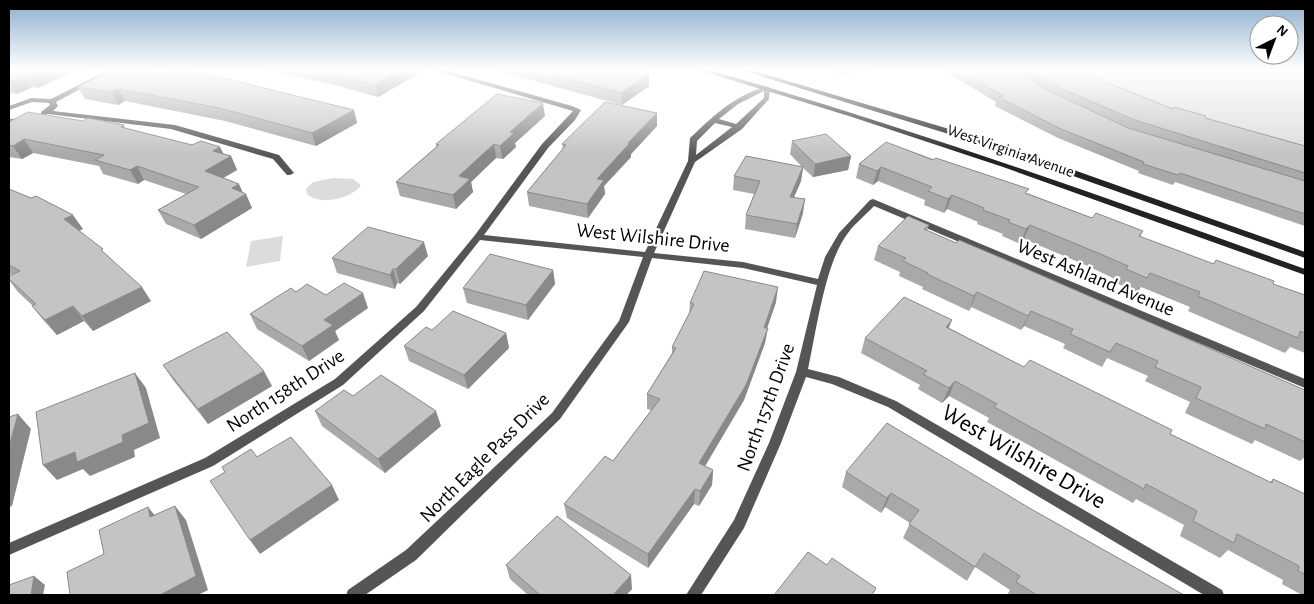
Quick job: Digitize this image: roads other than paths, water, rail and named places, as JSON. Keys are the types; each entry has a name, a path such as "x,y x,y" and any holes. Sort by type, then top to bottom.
{"main road":[{"name":"West Virginia Avenue","path":"800,98 962,149 1305,272"},
{"name":"West Virginia Avenue","path":"837,98 1000,148 1305,255"}],"street":[{"path":"9,108 31,100 52,101 58,98"},
{"name":"North 158th Drive","path":"9,549 208,462 339,382 420,309 478,237 545,146 572,118 577,110 538,98"},
{"name":"North Eagle Pass Drive","path":"353,595 411,554 556,416 624,322 648,255 692,161 693,140 714,120 743,98"},
{"path":"692,161 717,145 739,127 768,98"},
{"path":"10,122 28,119 47,112 54,106 52,101"},
{"path":"47,112 172,128 276,157 290,173"},
{"path":"714,120 739,127"},
{"name":"North 157th Drive","path":"693,595 739,524 776,443 802,372 822,283 830,257 843,233 874,202"},
{"name":"West Ashland Avenue","path":"874,202 1305,384"},
{"name":"West Wilshire Drive","path":"478,237 743,265 822,283"},
{"name":"West Wilshire Drive","path":"802,372 835,380 892,404 1217,595"}]}
